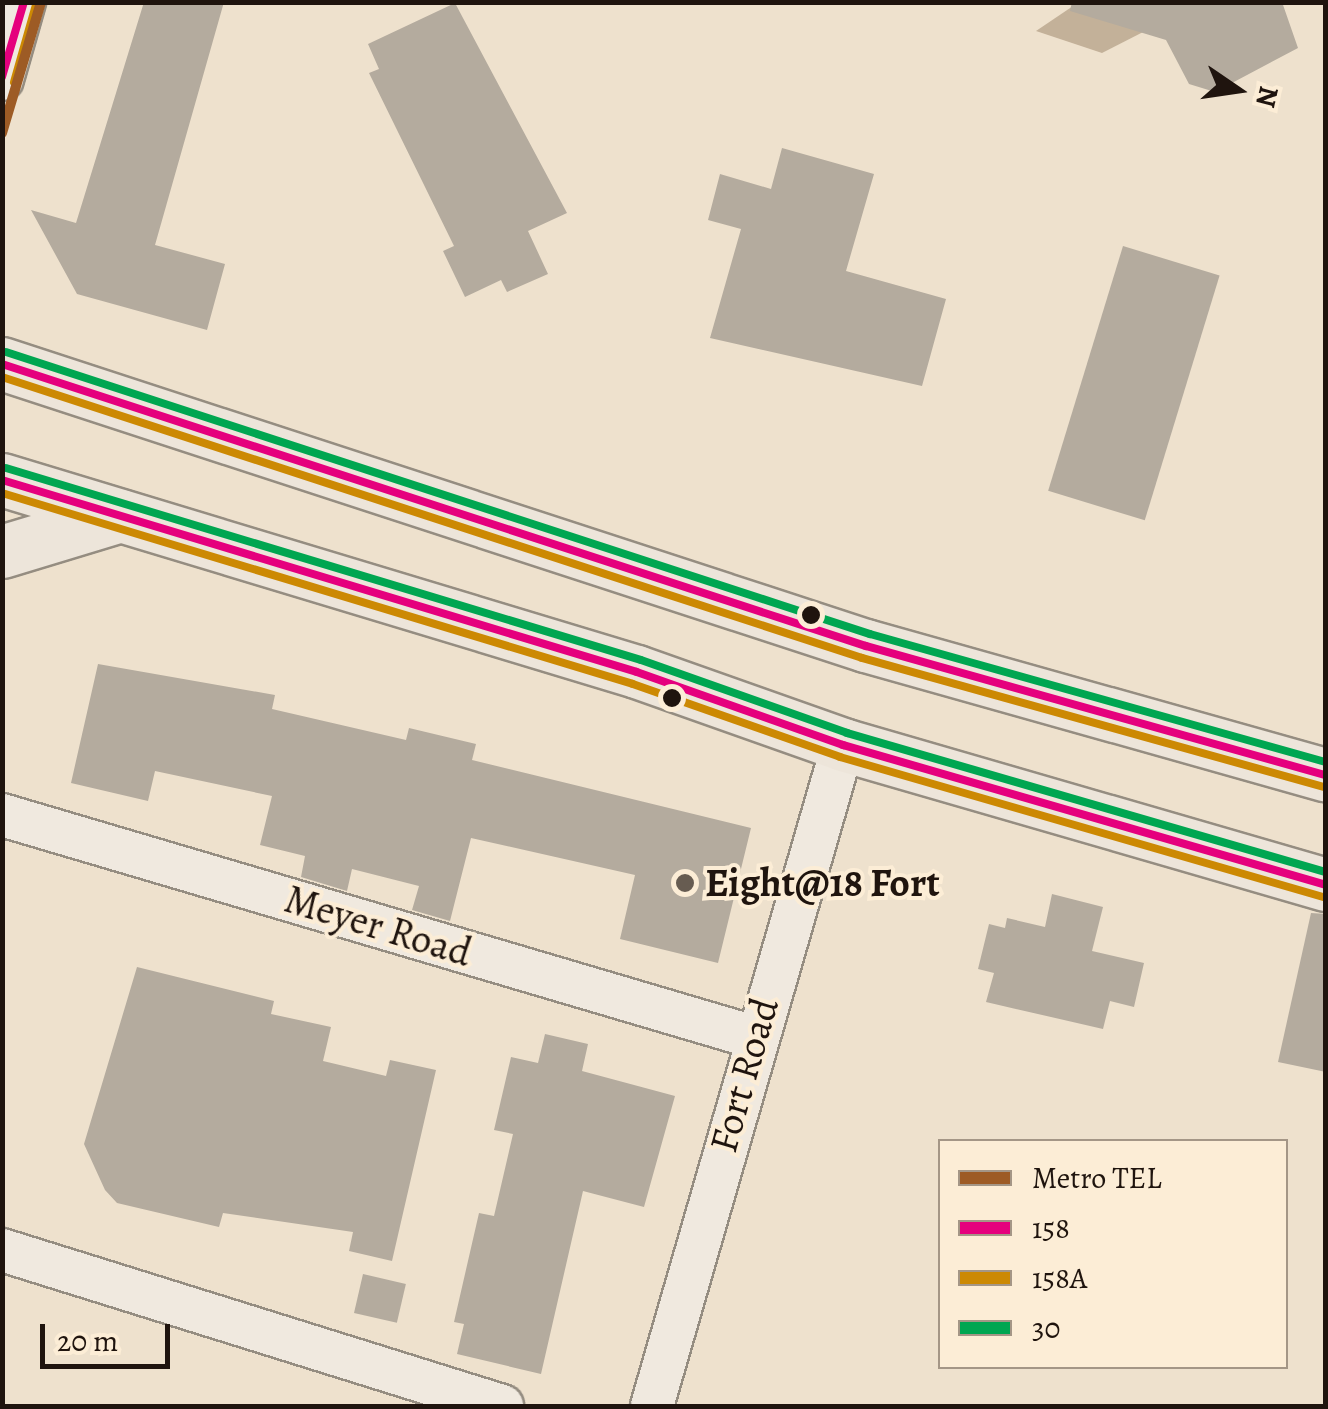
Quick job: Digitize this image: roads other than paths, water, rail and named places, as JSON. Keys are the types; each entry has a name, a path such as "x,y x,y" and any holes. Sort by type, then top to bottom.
{"main road":[{"path":"2,364 866,646 1326,775"},
{"path":"2,480 637,672 843,745 1326,885"},
{"path":"2,552 121,516"}],"street":[{"path":"2,79 24,2"},
{"name":"Fort Road","path":"652,1406 754,1037 843,745"},
{"name":"Meyer Road","path":"2,815 754,1037"},
{"path":"2,1250 502,1406"}],"metro line":[{"name":"TEL","path":"2,133 41,2"}],"place":[{"name":"Eight@18 Fort","path":"685,883"}]}
